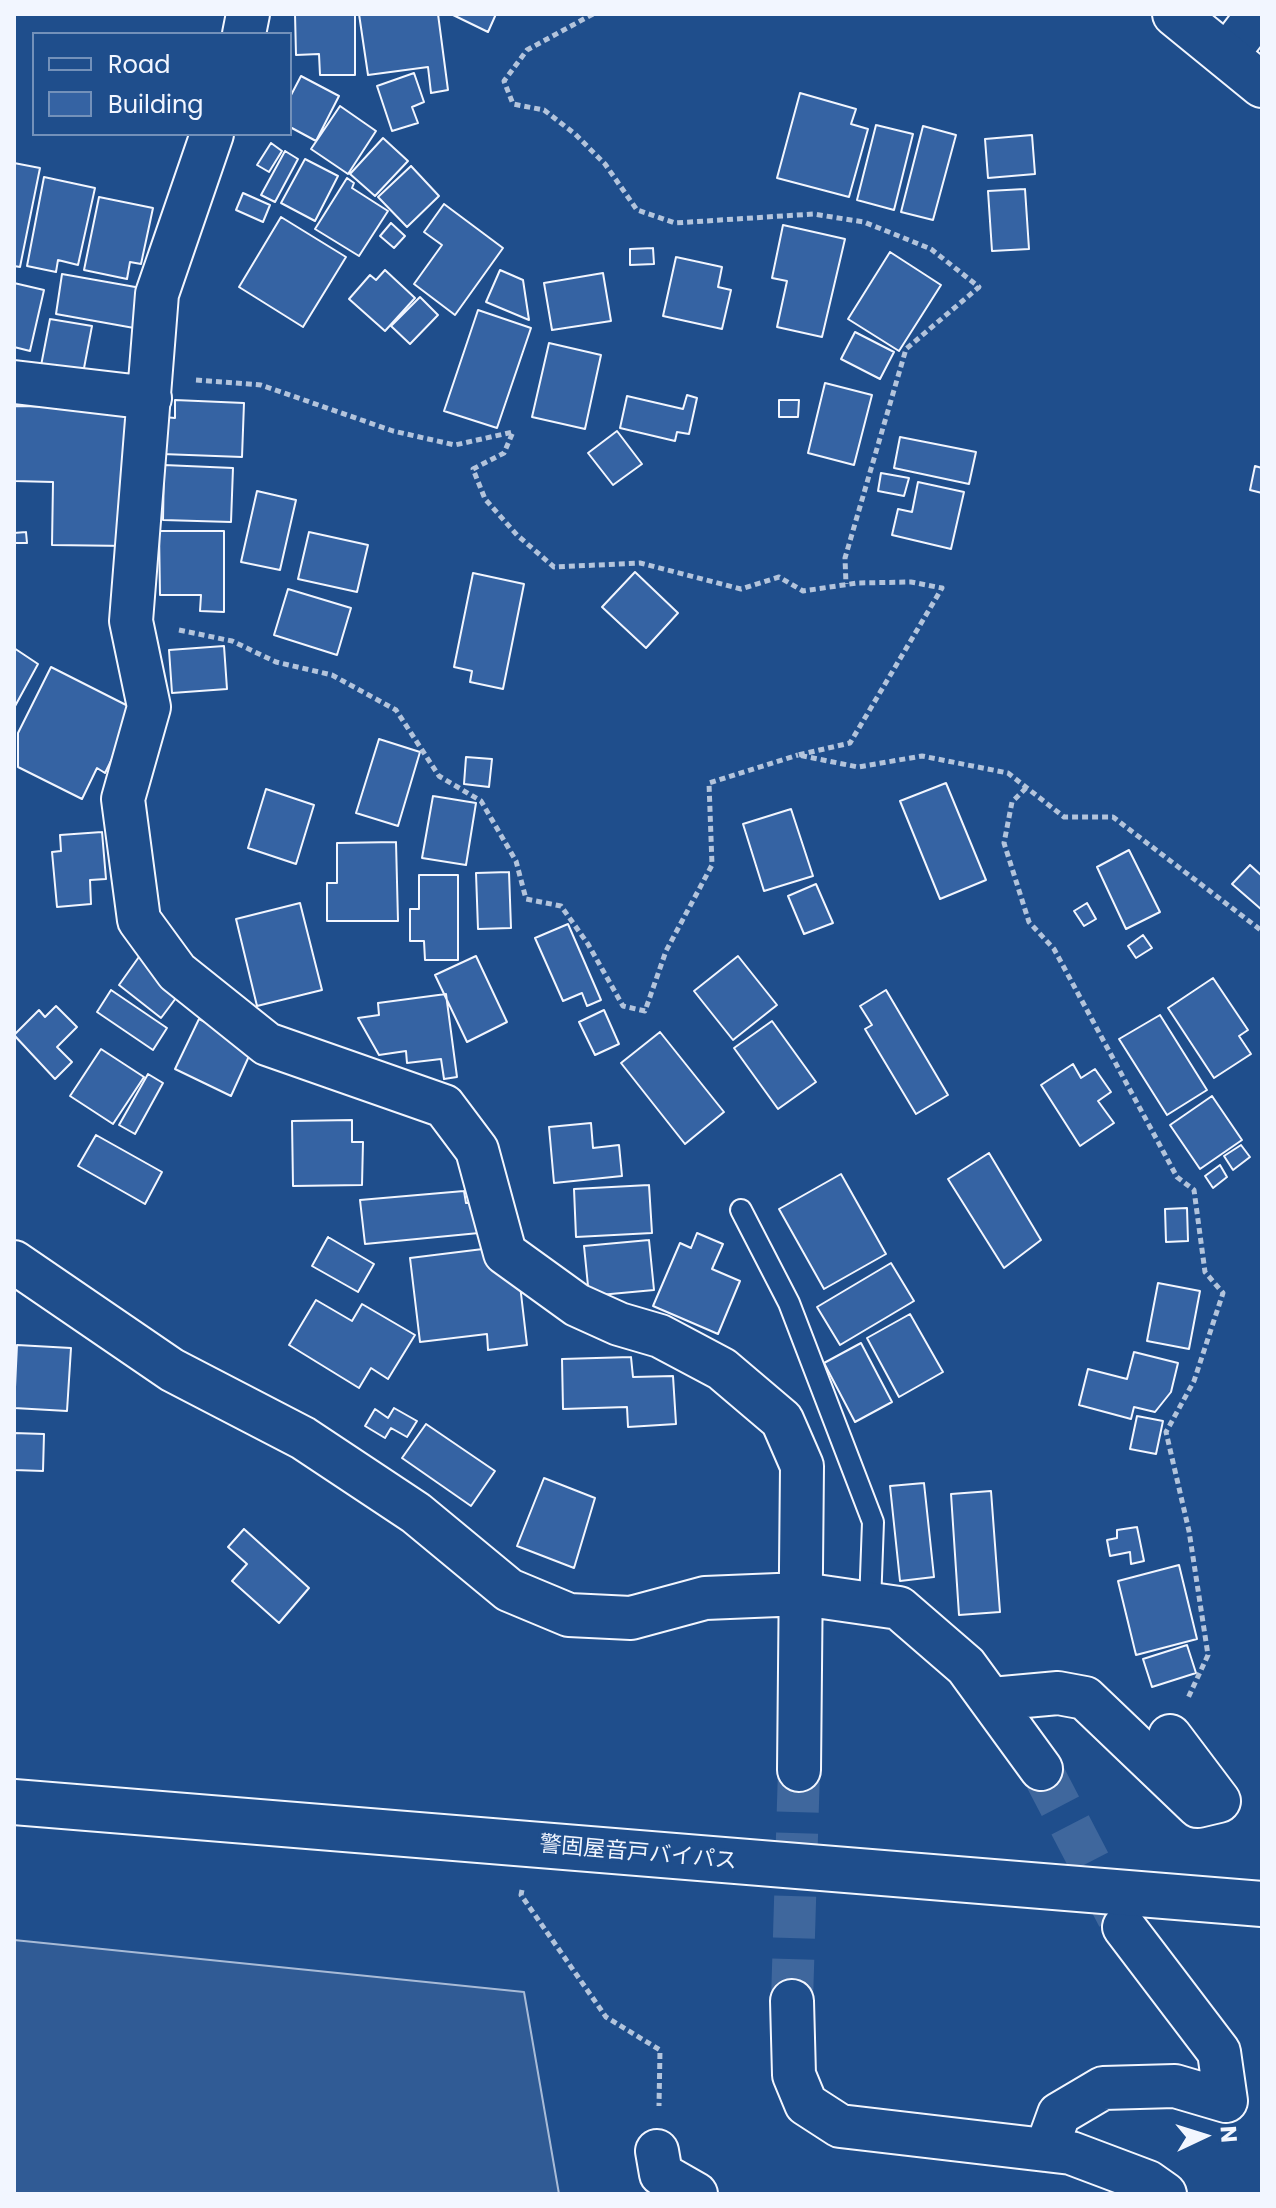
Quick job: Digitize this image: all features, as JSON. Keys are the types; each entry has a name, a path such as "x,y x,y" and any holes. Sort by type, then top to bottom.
{"highway":[{"path":"1175,14 1262,85"},
{"name":"警固屋音戸バイパス","path":"14,1802 1262,1904"}],"street":[{"path":"1226,56 1258,14"},
{"path":"211,136 157,294 131,621 149,707 123,799 139,920 177,972 267,1044 444,1106 477,1150 505,1253 577,1305 619,1324 660,1336 722,1369 782,1420 802,1466 799,1770"},
{"path":"14,382 151,387"},
{"path":"14,1262 172,1370 303,1438 416,1513 509,1590 569,1615 631,1618 705,1598 802,1594 899,1608 966,1666 1041,1769"},
{"path":"992,1699 1058,1693 1085,1698 1198,1806 1219,1801 1170,1736"},
{"path":"1046,2150 1059,2114 1103,2088 1175,2086 1226,2101 1219,2052 1124,1927"},
{"path":"792,2001 794,2075 806,2104 840,2126 1071,2153 1148,2182 1165,2194"},
{"path":"657,2151 661,2174 696,2194"}],"lane":[{"path":"741,1210 794,1315 873,1522 870,1604"}],"path":[{"path":"593,14 527,50 504,81 513,104 544,110 575,134 605,164 637,210 675,223 813,214 864,222 931,249 979,287 906,349 845,558 846,584"},
{"path":"131,621 232,641 276,662 332,675 396,710 439,776 481,801 516,861 526,899 561,906 588,944 623,1006 645,1011 666,951 712,865 709,783 798,755 850,743 942,588 911,582 846,584 803,591 779,577 741,589 640,563 554,567 517,535 485,499 473,469 504,453 513,432 455,445 393,431 261,385 151,387"},
{"path":"798,755 858,767 922,756 1008,773 1064,817 1113,817 1262,931"},
{"path":"1026,788 1012,802 1004,843 1029,922 1054,949 1177,1177 1194,1190 1205,1272 1223,1293 1194,1381 1166,1432 1189,1531 1208,1655 1170,1736"},
{"path":"526,1845 521,1895 606,2017 660,2050 657,2151"}],"shaded area":[{"path":"14,1940 524,1992 559,2194 14,2194"}],"building":[{"path":"295,14 355,14 355,75 320,75 319,54 296,55"},
{"path":"359,14 438,14 448,90 431,93 428,67 368,75"},
{"path":"451,14 496,14 488,32"},
{"path":"414,73 424,102 412,107 418,123 392,131 377,86"},
{"path":"301,76 339,96 316,141 292,128 292,93"},
{"path":"800,93 856,109 851,124 868,129 849,197 777,178"},
{"path":"340,106 376,131 348,174 311,149"},
{"path":"876,125 913,134 894,210 857,200"},
{"path":"923,126 956,135 933,220 901,212"},
{"path":"1032,135 1035,174 988,178 985,139"},
{"path":"383,138 408,161 375,196 350,174"},
{"path":"271,143 282,151 269,172 257,165"},
{"path":"285,151 298,159 275,202 261,195"},
{"path":"305,159 338,176 315,221 281,203"},
{"path":"14,163 40,168 20,267 14,266"},
{"path":"411,166 439,196 407,227 378,197"},
{"path":"44,177 95,188 78,265 58,260 56,272 27,266"},
{"path":"347,178 354,183 352,188 388,211 359,256 315,229"},
{"path":"1025,189 1029,249 992,251 988,191"},
{"path":"243,193 270,205 263,222 236,210"},
{"path":"99,197 153,208 141,264 130,262 127,279 84,270"},
{"path":"444,204 503,248 455,315 414,284 442,245 424,232"},
{"path":"281,217 346,257 303,327 239,287"},
{"path":"391,223 405,236 394,248 380,236"},
{"path":"783,225 845,239 822,337 777,327 787,281 772,278"},
{"path":"653,248 654,264 630,265 630,249"},
{"path":"890,252 941,285 899,351 848,319"},
{"path":"676,257 722,267 718,287 731,290 722,329 663,316"},
{"path":"385,270 415,298 385,331 349,299 370,275 376,280"},
{"path":"500,270 523,280 529,320 486,302"},
{"path":"603,273 611,321 552,330 544,283"},
{"path":"62,274 141,288 134,328 56,314"},
{"path":"14,283 44,290 30,351 14,347"},
{"path":"420,297 438,315 410,344 391,326"},
{"path":"478,310 531,328 497,428 444,411"},
{"path":"50,319 92,326 81,384 39,376"},
{"path":"855,332 894,352 880,379 841,359"},
{"path":"549,343 601,355 585,429 532,417"},
{"path":"825,383 872,395 854,465 808,453"},
{"path":"687,395 697,398 689,434 677,432 675,441 620,428 627,396 683,409"},
{"path":"175,400 244,403 242,457 162,454 164,417 175,418"},
{"path":"779,400 799,400 798,417 779,417"},
{"path":"14,406 130,408 128,546 52,545 53,482 14,481"},
{"path":"617,431 642,464 613,485 588,453"},
{"path":"900,437 976,452 969,484 894,468"},
{"path":"164,465 233,468 231,522 163,520"},
{"path":"1255,466 1262,468 1262,493 1250,490"},
{"path":"881,473 909,478 904,496 878,491"},
{"path":"918,482 964,492 951,549 892,535 898,509 912,512"},
{"path":"257,491 296,500 280,570 241,562"},
{"path":"159,531 224,531 224,612 200,611 201,595 160,595"},
{"path":"26,532 27,543 14,543 14,533"},
{"path":"309,532 368,545 357,592 298,579"},
{"path":"635,572 678,613 646,648 602,607"},
{"path":"473,573 524,584 503,689 470,682 472,671 454,667"},
{"path":"288,589 351,608 337,655 274,635"},
{"path":"224,646 227,689 172,693 169,650"},
{"path":"14,648 38,664 14,708"},
{"path":"51,667 136,710 105,773 97,768 82,799 18,767 18,733"},
{"path":"379,739 420,752 398,826 356,813"},
{"path":"466,757 492,759 489,787 464,784"},
{"path":"946,783 986,880 940,899 900,801"},
{"path":"266,789 314,805 296,864 248,848"},
{"path":"433,796 476,803 466,865 422,858"},
{"path":"791,809 813,876 764,891 743,824"},
{"path":"102,832 106,879 90,880 91,904 57,907 52,852 61,851 60,835"},
{"path":"396,842 398,921 327,921 327,883 337,883 337,843"},
{"path":"1129,850 1160,912 1126,929 1097,867"},
{"path":"1250,865 1262,876 1262,910 1232,884"},
{"path":"509,872 511,928 478,929 476,873"},
{"path":"419,875 458,875 458,960 425,960 424,941 410,941 410,909 419,909"},
{"path":"816,884 833,923 804,934 788,896"},
{"path":"300,903 322,990 257,1006 236,919"},
{"path":"1087,903 1096,919 1084,926 1074,911"},
{"path":"568,924 601,1000 587,1006 582,993 563,1001 535,938"},
{"path":"1143,935 1152,948 1136,958 1128,946"},
{"path":"141,954 185,986 161,1018 119,985"},
{"path":"476,956 507,1022 467,1042 435,975"},
{"path":"738,956 777,1005 733,1040 694,991"},
{"path":"1213,978 1248,1030 1239,1036 1251,1054 1214,1078 1168,1008"},
{"path":"111,990 167,1028 153,1050 97,1012"},
{"path":"886,990 948,1095 916,1114 865,1029 872,1025 860,1006"},
{"path":"446,994 457,1077 444,1079 441,1059 407,1063 406,1051 379,1055 358,1018 379,1015 378,1003"},
{"path":"56,1006 77,1027 57,1047 72,1062 55,1079 14,1035 39,1010 45,1017"},
{"path":"604,1010 619,1044 595,1055 579,1022"},
{"path":"1160,1015 1207,1090 1167,1115 1119,1039"},
{"path":"199,1019 254,1045 231,1096 175,1069"},
{"path":"772,1021 816,1082 778,1109 734,1048"},
{"path":"660,1032 724,1112 685,1144 621,1063"},
{"path":"101,1049 144,1077 113,1124 70,1096"},
{"path":"1073,1064 1081,1078 1095,1069 1111,1092 1098,1101 1114,1123 1080,1146 1041,1085"},
{"path":"148,1074 163,1083 135,1134 119,1125"},
{"path":"1212,1096 1242,1140 1200,1169 1170,1125"},
{"path":"352,1120 352,1142 363,1142 362,1185 293,1186 292,1121"},
{"path":"591,1123 593,1148 619,1145 622,1176 554,1183 549,1127"},
{"path":"96,1135 162,1172 145,1204 78,1166"},
{"path":"1241,1145 1250,1157 1233,1170 1224,1156"},
{"path":"989,1153 1041,1240 1004,1268 948,1179"},
{"path":"1220,1165 1227,1177 1213,1188 1205,1176"},
{"path":"841,1174 886,1254 824,1289 779,1209"},
{"path":"649,1185 652,1233 576,1237 574,1189"},
{"path":"464,1191 466,1203 476,1203 479,1233 365,1244 360,1200"},
{"path":"1187,1208 1188,1241 1166,1242 1165,1209"},
{"path":"697,1233 723,1244 712,1269 740,1281 718,1334 653,1306 680,1243 691,1248"},
{"path":"328,1237 374,1264 358,1292 312,1266"},
{"path":"649,1240 654,1290 589,1296 584,1246"},
{"path":"491,1248 493,1271 518,1268 527,1345 488,1350 487,1334 420,1342 410,1258"},
{"path":"891,1263 914,1301 840,1345 817,1307"},
{"path":"1158,1283 1200,1291 1189,1349 1147,1341"},
{"path":"316,1300 352,1321 362,1304 415,1335 388,1379 371,1368 359,1388 289,1345"},
{"path":"910,1314 943,1372 899,1397 867,1338"},
{"path":"861,1343 892,1402 855,1422 824,1363"},
{"path":"17,1345 71,1348 67,1411 14,1408"},
{"path":"1134,1352 1178,1363 1171,1392 1155,1412 1134,1407 1131,1419 1079,1405 1088,1369 1127,1379"},
{"path":"631,1357 633,1377 673,1376 676,1424 628,1427 627,1407 563,1409 562,1359"},
{"path":"394,1408 417,1421 407,1437 391,1428 385,1438 365,1426 375,1409 388,1418"},
{"path":"1137,1416 1163,1421 1156,1454 1130,1449"},
{"path":"426,1424 495,1471 471,1506 402,1458"},
{"path":"14,1433 44,1434 43,1471 14,1470"},
{"path":"544,1478 595,1498 574,1568 517,1546"},
{"path":"924,1483 934,1577 900,1581 890,1486"},
{"path":"991,1491 1000,1612 959,1615 951,1494"},
{"path":"1137,1527 1144,1561 1131,1564 1130,1552 1110,1556 1107,1540 1117,1538 1117,1530"},
{"path":"244,1529 309,1588 279,1623 232,1581 247,1564 228,1547"},
{"path":"1179,1565 1197,1639 1136,1655 1118,1581"},
{"path":"1187,1645 1196,1673 1152,1687 1143,1659"}],"tunnel":[{"path":"1041,1769 1118,1917"},
{"path":"792,2001 799,1770"}]}
